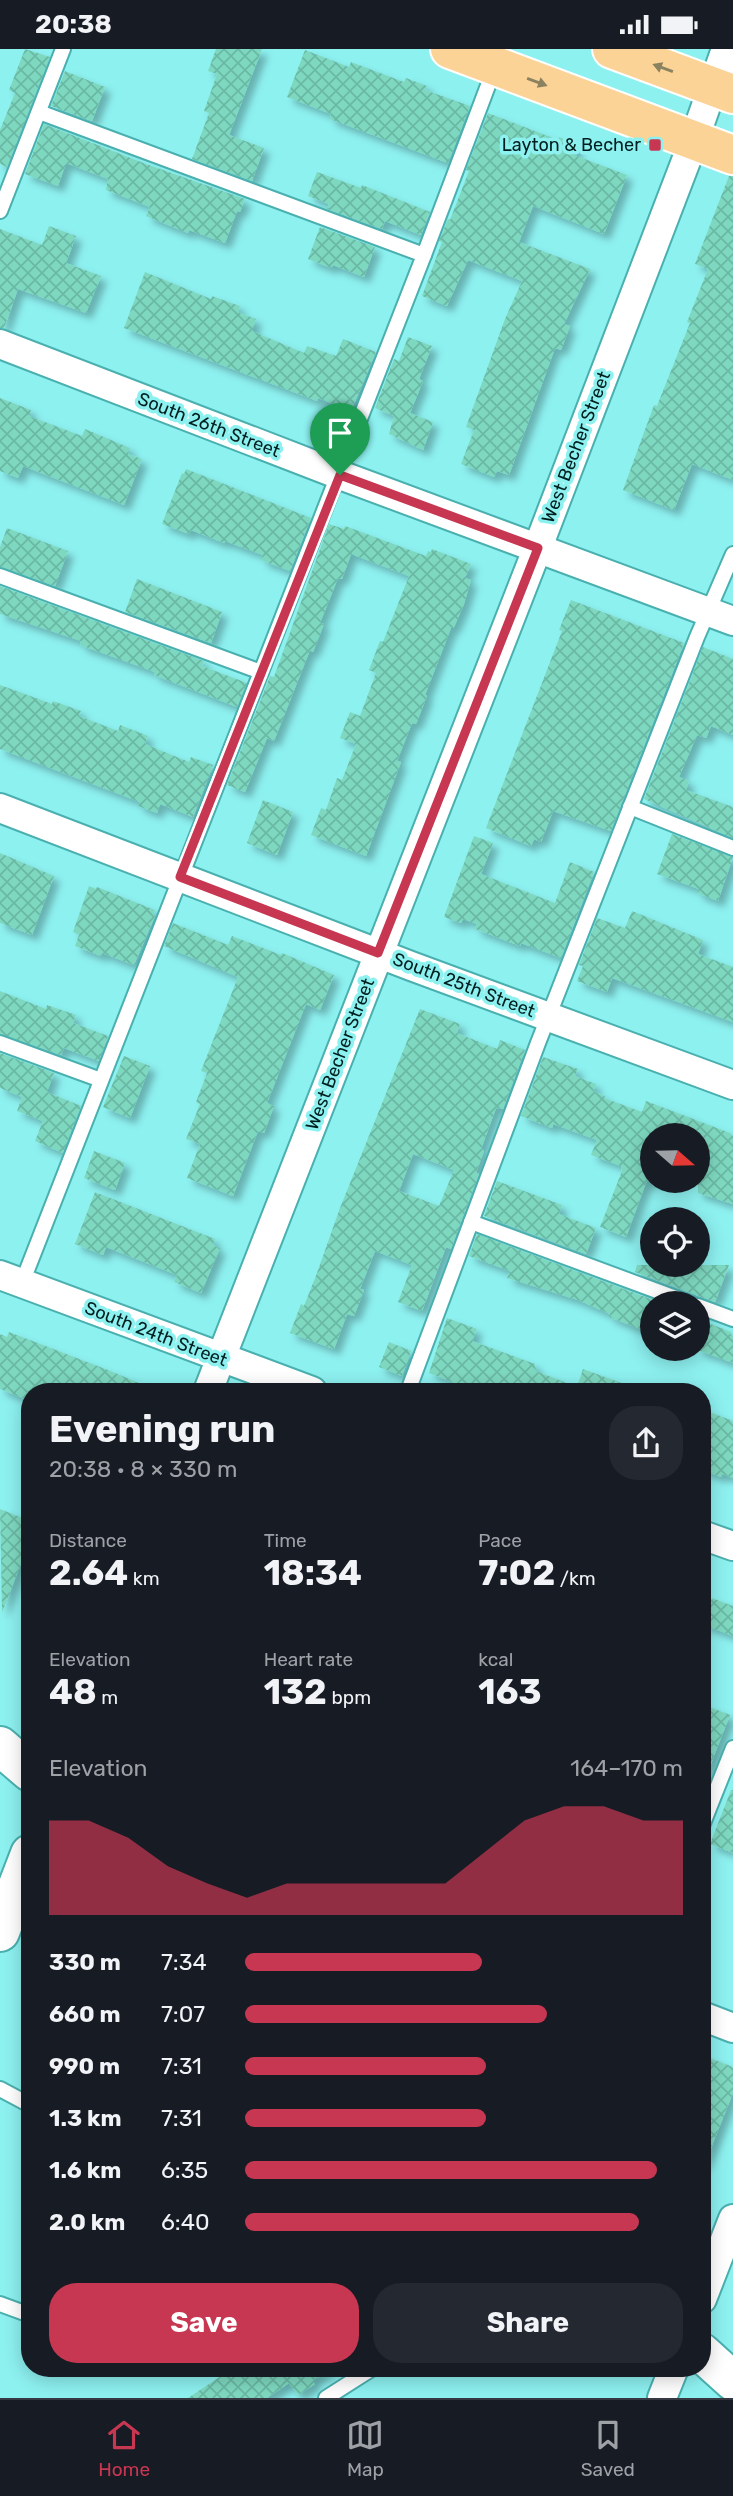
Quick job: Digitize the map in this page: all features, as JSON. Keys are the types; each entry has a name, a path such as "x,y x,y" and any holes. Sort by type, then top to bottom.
{"main road":[{"path":"450,49 733,155"},
{"path":"612,49 723,91"}],"street":[{"name":"West Becher Street","path":"211,1383 538,548 694,140 723,91 726,49"},
{"name":"South 26th Street","path":"0,344 340,475 720,616"},
{"name":"South 25th Street","path":"0,808 733,1085"},
{"name":"South 24th Street","path":"11,1279 289,1383"},
{"path":"711,1538 733,1546"},
{"path":"0,1746 21,1764"},
{"path":"0,1932 21,1877"},
{"path":"711,2019 733,2028"},
{"path":"711,2276 733,2219"},
{"path":"711,2361 733,2381"},
{"path":"662,2398 670,2377"}],"lane":[{"path":"0,211 63,49"},
{"path":"11,1279 101,1080 340,475 495,66"},
{"path":"39,112 424,255"},
{"path":"411,1383 630,807 720,616 733,554"},
{"path":"0,576 261,672"},
{"path":"630,807 733,848"},
{"path":"0,1043 101,1080"},
{"path":"471,1222 657,1291"},
{"path":"710,1310 733,1319"},
{"path":"711,1803 733,1748"},
{"path":"0,2089 21,2100"},
{"path":"0,2304 21,2312"},
{"path":"326,2398 359,2377"}],"building":[{"path":"25,49 50,57 7,167 0,164 0,130 15,93 9,90"},
{"path":"216,49 262,49 229,135 264,148 252,181 192,159 209,113 204,111 217,74 208,71"},
{"path":"305,50 349,67 351,62 404,82 406,78 427,86 425,90 470,106 448,163 330,119 331,114 287,97"},
{"path":"65,71 105,87 92,121 51,106"},
{"path":"488,113 558,140 559,137 578,144 574,155 627,175 604,234 533,206 519,242 590,269 564,324 570,326 561,350 555,348 509,475 497,471 494,477 461,464 474,430 466,427 505,319 522,281 468,260 447,306 422,296 442,242 439,241 469,171 466,170"},
{"path":"44,124 245,199 240,212 237,211 225,243 189,230 188,233 146,216 150,207 106,190 108,179 66,163 58,186 25,174"},
{"path":"317,172 361,188 362,185 430,212 421,235 385,221 382,229 327,209 329,204 308,196"},
{"path":"729,176 733,176 733,480 692,464 674,510 623,490 654,405 657,406 690,323 687,322 708,269 695,264"},
{"path":"49,226 76,236 66,263 101,276 86,313 18,289 4,328 0,328 0,229 42,245"},
{"path":"320,227 375,247 364,277 308,259"},
{"path":"145,272 211,299 212,296 240,306 238,312 256,319 252,331 304,353 307,346 336,356 343,339 376,352 351,411 318,398 317,401 124,328"},
{"path":"408,337 432,346 419,379 423,381 410,413 433,422 423,450 389,434 394,416 375,408 394,359 399,361"},
{"path":"0,398 31,410 29,416 82,436 85,429 130,448 128,454 142,459 124,505 23,466 18,478 0,471"},
{"path":"186,469 311,518 290,571 261,560 263,555 225,541 224,543 191,530 189,534 162,524"},
{"path":"329,524 344,529 345,526 426,556 432,549 471,564 465,578 471,580 464,604 454,627 451,628 416,724 412,723 397,761 401,762 366,856 311,835 321,808 326,810 337,778 342,780 356,744 340,738 350,712 360,716 376,673 369,670 409,576 351,554 342,579 338,578 320,623 324,624 313,652 310,650 274,741 267,738 245,792 227,785 270,676 274,677"},
{"path":"7,528 68,551 55,586 0,567 0,547"},
{"path":"137,579 222,612 211,643 125,612"},
{"path":"0,586 204,661 202,666 247,683 237,707 154,675 155,672 80,645 81,641 0,614"},
{"path":"571,600 684,643 611,831 553,811 541,842 534,839 531,846 486,828 562,631 559,630"},
{"path":"703,647 733,659 733,735 711,726 706,738 697,735 679,777 689,781 686,790 733,807 733,838 644,799"},
{"path":"0,685 52,704 53,701 81,711 79,716 118,731 120,725 148,736 145,744 189,762 191,757 213,765 193,817 160,804 157,813 138,806 140,802 0,749"},
{"path":"263,800 293,812 277,855 247,843"},
{"path":"672,834 733,857 718,901 697,893 699,889 657,874"},
{"path":"474,836 493,843 481,874 555,903 570,862 594,872 561,958 475,929 477,924 463,919 461,923 444,917"},
{"path":"0,853 54,876 32,935 0,923"},
{"path":"89,886 155,910 155,916 134,965 75,946 79,935 73,932"},
{"path":"632,911 703,940 698,954 733,967 733,1022 612,978 607,992 577,981 583,966 579,965 597,918 625,928"},
{"path":"173,923 228,945 232,936 334,975 320,1010 306,1004 267,1103 274,1106 264,1133 258,1131 233,1196 187,1178 200,1144 186,1139 200,1104 196,1102 207,1073 201,1071 238,977 164,946"},
{"path":"0,991 46,1009 47,1005 76,1015 73,1023 108,1036 99,1061 64,1048 61,1055 0,1034"},
{"path":"420,1009 460,1024 457,1033 497,1049 500,1040 525,1050 503,1109 496,1108 481,1149 484,1151 476,1173 479,1174 451,1249 446,1247 422,1311 398,1302 412,1265 375,1251 360,1289 364,1290 354,1316 347,1314 334,1349 290,1333 301,1304 304,1306 340,1208","holes":["413,1154 454,1170 439,1206 399,1191"]},
{"path":"0,1053 54,1073 47,1092 81,1106 63,1153 35,1141 43,1121 17,1111 22,1097 0,1088"},
{"path":"124,1056 150,1066 130,1118 103,1107"},
{"path":"543,1057 578,1069 575,1076 596,1084 593,1091 605,1096 604,1098 642,1112 646,1101 704,1123 640,1123 640,1193 642,1193 626,1237 600,1227 622,1171 621,1166 591,1155 597,1140 553,1124 552,1128 521,1116"},
{"path":"710,1125 733,1136 733,1204 698,1193 710,1193"},
{"path":"94,1151 125,1163 115,1190 84,1178"},
{"path":"497,1181 562,1205 559,1214 596,1228 586,1254 484,1216"},
{"path":"95,1192 215,1239 213,1245 220,1248 201,1293 174,1282 177,1275 106,1247 103,1255 75,1244"},
{"path":"477,1234 640,1295 640,1329 609,1317 610,1314 578,1300 507,1278 510,1271 469,1256"},
{"path":"637,1265 640,1265 640,1274 635,1272"},
{"path":"710,1265 729,1265 715,1302 710,1300 710,1291 686,1291 648,1277 710,1277"},
{"path":"447,1318 477,1329 472,1341 535,1364 536,1371 567,1383 454,1383 429,1373"},
{"path":"710,1324 733,1335 733,1363 710,1354"},
{"path":"9,1332 139,1383 21,1383 21,1397 0,1389 0,1334 7,1337"},
{"path":"389,1342 411,1351 402,1376 379,1367"},
{"path":"583,1369 622,1383 578,1383"},
{"path":"711,1412 733,1421 733,1478 722,1474 721,1477 711,1473"},
{"path":"0,1509 21,1517 21,1563 2,1613"},
{"path":"712,1598 733,1606 733,1636 711,1627"},
{"path":"711,1708 730,1715 711,1764"},
{"path":"733,1790 733,1853 711,1844"},
{"path":"711,2058 733,2067 733,2093 711,2148"},
{"path":"220,2377 318,2377 312,2381 315,2384 298,2395 289,2383 267,2398 188,2398"}],"place":[{"name":"Layton & Becher","path":"655,145"}],"route":[{"path":"340,475 538,548 378,953 180,877 340,475"}]}
